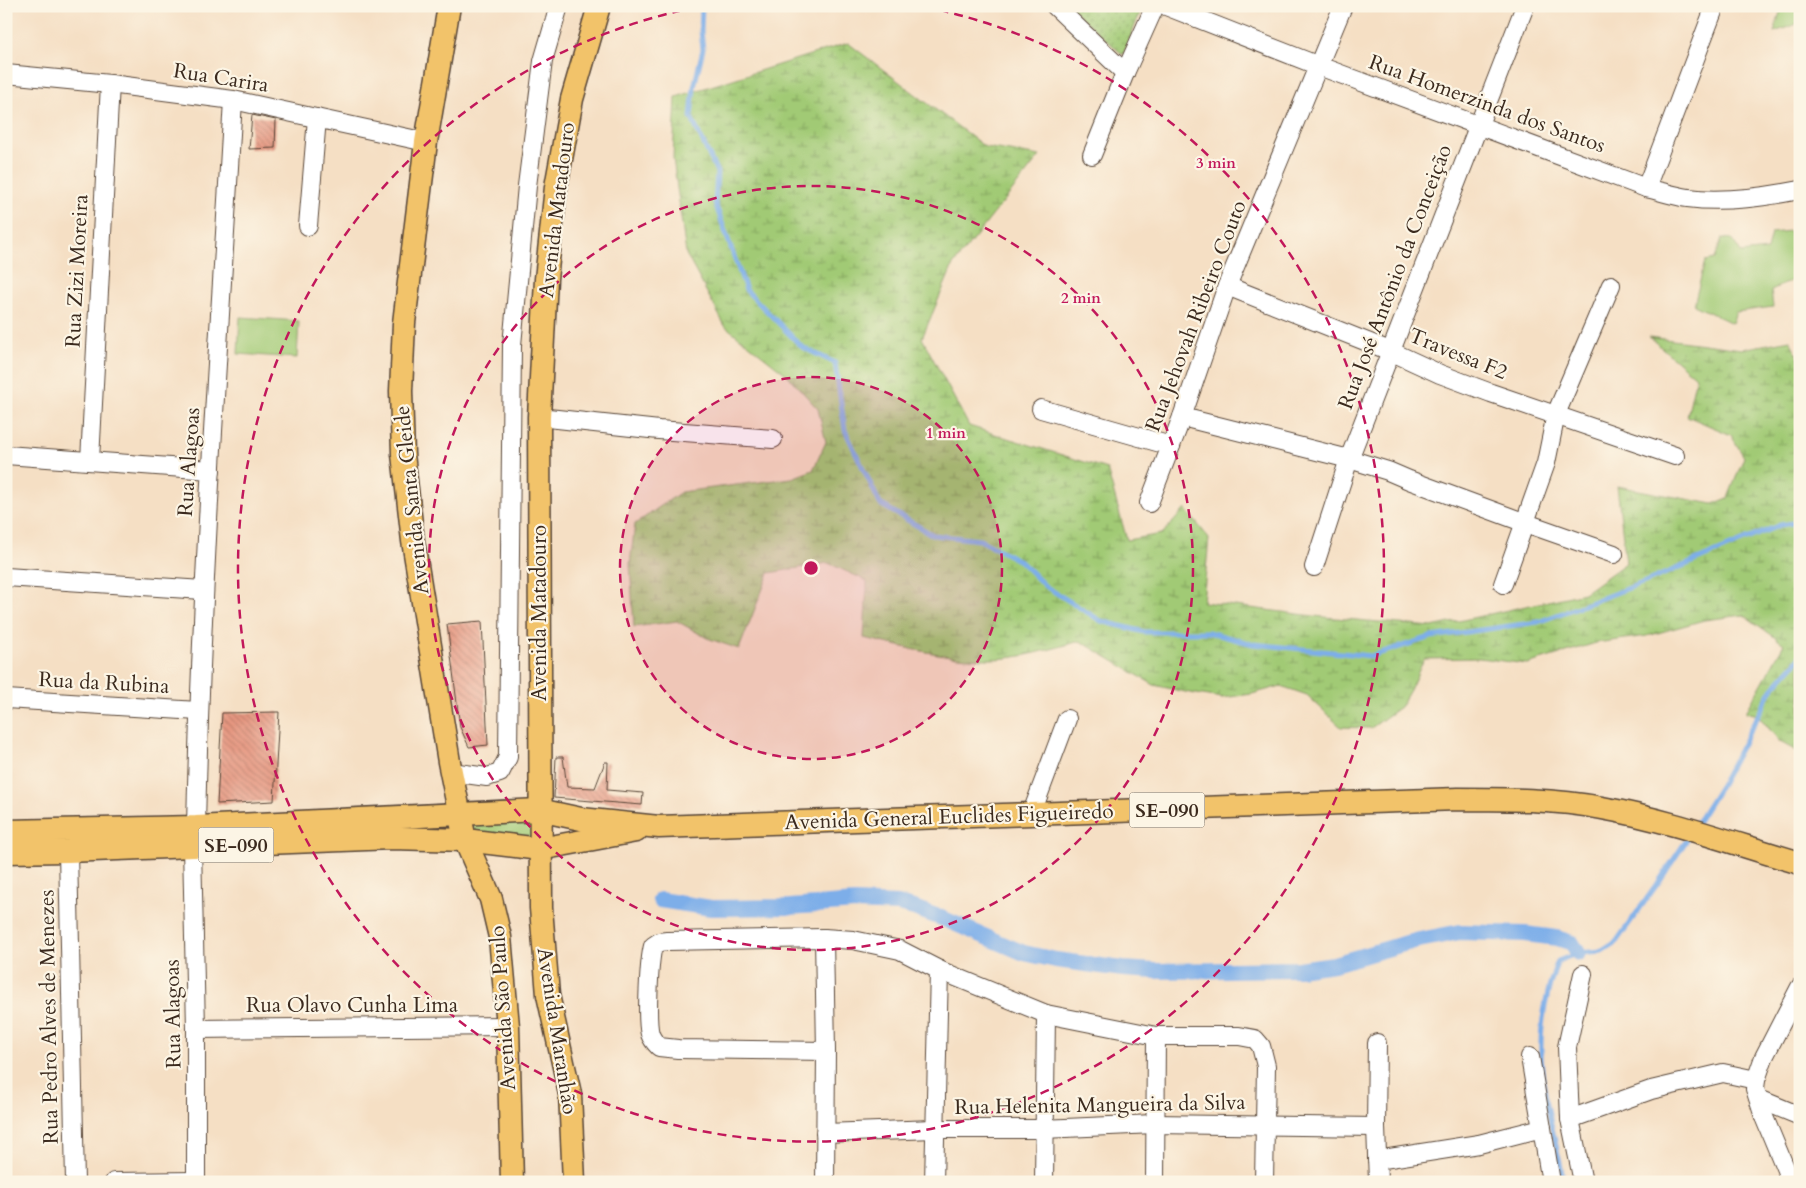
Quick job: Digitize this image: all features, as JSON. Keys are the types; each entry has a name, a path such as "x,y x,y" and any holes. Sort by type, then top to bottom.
{"main road":[{"name":"Avenida Santa Gleide","path":"449,6 426,142 404,323 400,391 403,454 413,541 460,814"},
{"name":"Avenida Matadouro","path":"540,849 539,417 546,289 556,187 572,99 599,6"},
{"name":"Avenida General Euclides Figueiredo","path":"539,810 581,818 659,827 1458,799 1514,800 1570,803 1603,808 1672,825 1800,863"},
{"name":"SE-090","path":"6,852 68,851 194,837 460,814 539,810"},
{"name":"Avenida São Paulo","path":"460,814 466,840 496,916 500,937 508,1026 512,1182"},
{"name":"Avenida General Euclides Figueiredo","path":"540,849 659,827"},
{"name":"SE-090","path":"6,831 194,837 466,840 540,849"},
{"name":"Avenida Maranhão","path":"540,849 544,964 548,995 570,1094 574,1182"}],"street":[{"path":"452,772 487,777 500,773 508,757 512,345 526,186 543,61 559,6"},
{"path":"1055,6 1125,73"},
{"path":"1092,155 1125,73 1155,6"},
{"name":"Rua Homerzinda dos Santos","path":"1166,6 1319,66 1479,124 1646,188 1686,198 1710,200 1735,199 1800,190"},
{"name":"Rua Jehovah Ribeiro Couto","path":"1149,502 1182,417 1227,286 1343,6"},
{"name":"Rua José Antônio da Conceição","path":"1314,568 1349,459 1525,6"},
{"path":"1646,188 1715,6"},
{"name":"Rua Carira","path":"6,74 110,84 233,100 426,142"},
{"name":"Rua Zizi Moreira","path":"90,460 110,84"},
{"name":"Rua Alagoas","path":"196,1181 194,837 198,711 203,590 233,100"},
{"path":"308,226 317,118"},
{"path":"1503,584 1546,463 1556,414 1611,285"},
{"name":"Travessa F2","path":"1227,286 1390,350 1490,393 1675,456"},
{"path":"1041,409 1171,446"},
{"path":"539,417 668,431 773,439"},
{"path":"1182,417 1388,470 1409,480 1614,554"},
{"path":"6,455 211,470"},
{"path":"6,577 203,590"},
{"name":"Rua da Rubina","path":"6,699 198,711"},
{"path":"1031,815 1067,719"},
{"name":"Rua Pedro Alves de Menezes","path":"68,851 74,1182"},
{"path":"824,938 826,1050 825,1182"},
{"path":"826,1050 663,1048 655,1043 649,1027 650,966 653,946 667,941 824,938 854,940 900,950 939,970 1046,1014 1156,1036 1239,1036 1255,1039 1261,1046 1266,1066 1264,1182"},
{"path":"934,1182 939,970"},
{"path":"1583,974 1567,1047 1570,1119 1583,1182"},
{"path":"1791,1182 1764,1117 1755,1089 1764,1057 1800,987"},
{"path":"1044,1182 1046,1014"},
{"name":"Rua Olavo Cunha Lima","path":"196,1028 508,1026"},
{"path":"1155,1182 1156,1036"},
{"path":"1378,1043 1376,1127 1378,1182"},
{"path":"1530,1057 1551,1182"},
{"path":"1570,1119 1651,1090 1723,1073 1756,1080"},
{"path":"1759,1099 1800,1116"},
{"name":"Rua Helenita Mangueira da Silva","path":"825,1133 934,1129 1044,1129 1154,1124 1376,1127"},
{"path":"1377,1160 1480,1144 1542,1128"},
{"path":"114,1182 196,1181"}],"green space":[{"path":"1069,6 1143,6 1123,55"},
{"path":"1782,6 1800,6 1800,23 1774,32"},
{"path":"848,43 985,147 1040,156 953,265 922,338 969,426 1107,469 1127,540 1162,534 1185,509 1209,538 1203,602 1314,616 1432,627 1584,593 1626,563 1617,486 1713,504 1728,498 1744,457 1731,435 1687,416 1696,377 1649,337 1742,349 1790,340 1800,361 1800,457 1794,460 1795,476 1800,476 1800,753 1780,742 1758,715 1746,712 1784,644 1744,615 1704,620 1647,636 1596,643 1527,664 1479,658 1424,659 1400,707 1371,728 1341,727 1307,695 1281,686 1252,694 1222,698 1154,685 1080,641 1024,655 989,659 942,655 864,638 867,581 828,563 769,573 739,649 707,638 677,621 634,627 630,564 635,524 681,492 792,478 813,470 826,442 818,409 786,374 725,326 686,254 673,158 676,97"},
{"path":"1790,231 1795,251 1800,250 1800,277 1771,290 1773,307 1736,312 1732,323 1694,305 1705,261 1715,259 1722,238 1732,239 1741,253 1767,250 1771,233"},
{"path":"240,317 299,321 297,358 238,354"},
{"path":"472,822 534,824 534,841 473,834"}],"building":[{"path":"252,115 276,120 275,148 249,149"},
{"path":"482,621 488,745 469,747 460,727 447,624"},
{"path":"279,712 274,801 217,804 222,713"},
{"path":"556,757 563,757 567,787 595,788 605,762 608,762 607,790 643,793 642,805 554,798"}],"waterway":[{"path":"702,6 701,31 703,49 694,87 691,117 717,172 715,203 746,290 802,347 835,363 845,430 880,504 933,535 980,540 1020,561 1045,586 1101,621 1144,632 1208,632 1253,644 1371,656 1431,637 1538,622 1645,582 1780,525 1800,522"},
{"path":"1695,826 1722,783 1772,689 1800,658"},
{"path":"1564,1182 1547,1102 1541,1054 1543,1019 1554,971 1558,961 1578,953 1602,951 1616,942 1690,835"},
{"path":"660,900 711,908 790,907 855,902 898,904 944,919 1024,953 1056,960 1123,969 1155,971 1299,969 1334,964 1414,941 1460,932 1525,934 1557,938 1572,943 1578,953"}]}
